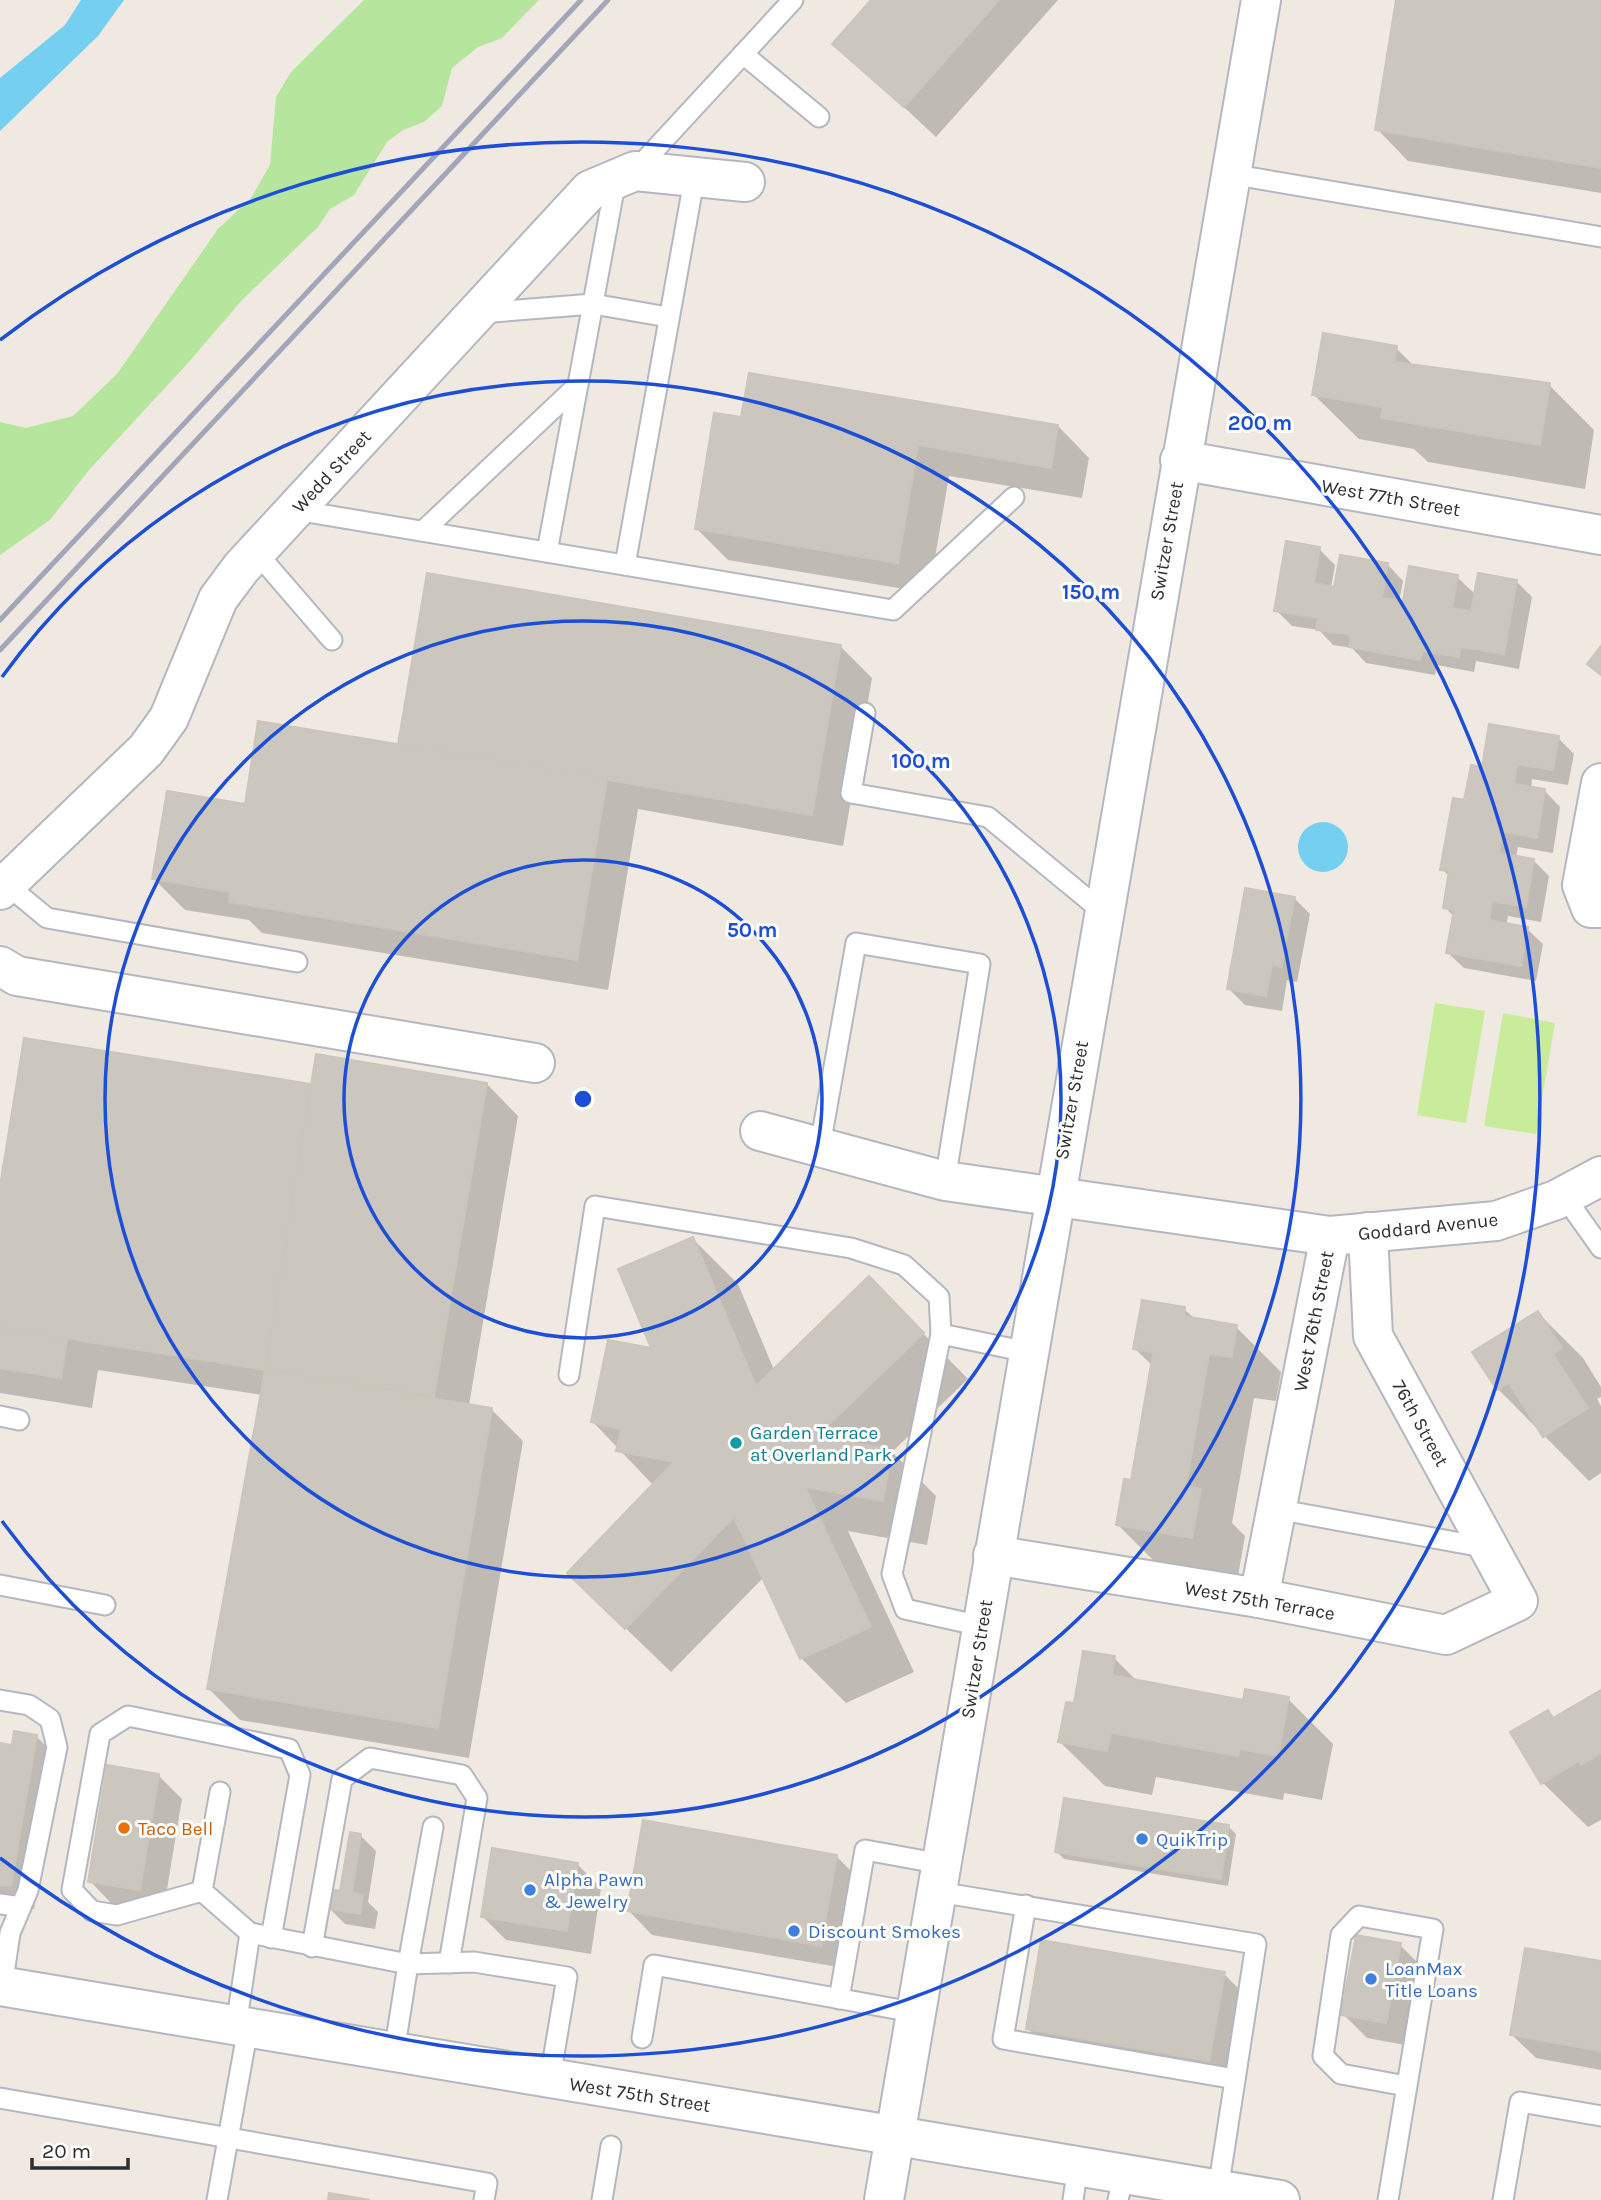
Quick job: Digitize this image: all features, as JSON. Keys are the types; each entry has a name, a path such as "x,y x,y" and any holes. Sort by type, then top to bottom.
{"street":[{"name":"Switzer Street","path":"884,2200 918,2013 981,1626 1180,460 1261,0"},
{"path":"625,175 745,182"},
{"name":"Wedd Street","path":"3,887 146,750 169,718 218,599 256,552 590,190 625,175"},
{"name":"West 77th Street","path":"1180,460 1601,535"},
{"path":"1601,783 1582,885 1591,908 1601,908"},
{"path":"0,966 17,976 535,1063"},
{"name":"West 76th Street","path":"760,1131 944,1181 1330,1236 1259,1598"},
{"name":"Goddard Avenue","path":"1330,1236 1496,1221 1564,1196 1601,1176"},
{"name":"76th Street","path":"1368,1232 1373,1336 1518,1601"},
{"name":"West 75th Terrace","path":"993,1555 1259,1598 1446,1635 1518,1601"},
{"name":"West 75th Street","path":"1,1987 895,2136 1075,2183 1218,2190 1280,2200"}],"lane":[{"path":"547,552 593,304 625,175 793,0"},
{"path":"743,54 819,117"},
{"path":"1230,174 1601,237"},
{"path":"625,565 691,197 691,177"},
{"path":"475,314 593,304 668,317"},
{"path":"423,531 578,385"},
{"path":"295,510 893,610 1014,497"},
{"path":"256,552 332,640"},
{"path":"865,713 851,793 988,817 1103,912"},
{"path":"3,887 47,918 297,962"},
{"path":"820,1146 856,943 980,964 944,1181"},
{"path":"1564,1196 1601,1248"},
{"path":"569,1376 595,1206 851,1248 904,1265 939,1297 941,1334 892,1574 905,1609 981,1626"},
{"path":"941,1334 1028,1352"},
{"path":"1276,1509 1489,1548"},
{"path":"0,1585 105,1605"},
{"path":"0,1700 29,1705 50,1719 57,1747 28,1890 10,1933 1,1987"},
{"path":"202,1891 117,1915 92,1911 72,1890 100,1734 128,1716 289,1749 300,1774 271,1938"},
{"path":"312,1947 342,1779 370,1758 462,1775 478,1798 449,1963"},
{"path":"202,1891 220,1792"},
{"path":"394,2053 433,1827"},
{"path":"839,1999 865,1850 940,1878 1026,1905 1256,1944 1218,2190"},
{"path":"202,1891 250,1933 271,1938 408,1964 474,1962 567,1977 550,2078"},
{"path":"0,1903 21,1907"},
{"path":"1026,1905 1003,2039 1235,2078"},
{"path":"1388,2200 1433,1930 1359,1916 1341,1935 1322,2056 1341,2074 1406,2086"},
{"path":"217,2200 229,2137 250,1933"},
{"path":"642,2038 654,1965 918,2013"},
{"path":"0,2098 487,2183 484,2200"},
{"path":"1503,2200 1520,2102 1601,2116"},
{"path":"601,2200 611,2146"}],"green space":[{"path":"364,0 539,0 502,38 478,47 452,68 442,106 424,122 403,130 387,142 354,195 330,209 318,227 243,299 89,470 50,520 0,555 0,422 26,428 73,416 117,374 218,229 251,198 270,165 276,97 291,72"},
{"path":"1435,1003 1485,1011 1466,1123 1417,1115"},
{"path":"1503,1013 1555,1023 1536,1134 1484,1126"}],"water":[{"path":"81,0 124,0 98,36 0,131 0,78 65,25"},
{"path":"1323,822 1340,830 1348,847 1340,864 1323,872 1306,864 1298,847 1306,830"}],"building":[{"path":"871,0 999,0 904,107 832,44"},
{"path":"1396,0 1601,0 1601,168 1375,130"},
{"path":"1323,333 1397,346 1394,362 1550,383 1540,445 1381,418 1383,407 1312,395"},
{"path":"749,373 1058,425 1051,468 918,445 898,563 695,529 714,413 741,417"},
{"path":"1286,541 1320,547 1314,583 1334,587 1340,555 1388,563 1382,598 1403,601 1409,566 1458,575 1452,608 1471,611 1478,573 1517,580 1504,654 1461,647 1459,657 1422,651 1420,660 1349,647 1351,635 1316,630 1318,618 1274,611"},
{"path":"427,573 841,645 812,815 398,744"},
{"path":"1601,646 1601,675 1587,664"},
{"path":"258,721 607,779 577,960 229,902 230,892 152,879 167,791 245,804"},
{"path":"1489,724 1559,736 1553,770 1517,764 1514,784 1545,789 1537,838 1503,832 1499,853 1534,859 1526,907 1492,901 1489,920 1528,927 1521,966 1446,953 1454,910 1443,908 1449,871 1440,870 1453,798 1464,800 1471,765 1482,767"},
{"path":"1245,888 1295,897 1281,967 1272,965 1266,996 1227,989"},
{"path":"24,1038 311,1084 265,1370 0,1328 0,1186"},
{"path":"316,1054 487,1083 434,1396 265,1370"},
{"name":"Garden Terrace at Overland Park","path":"693,1237 756,1386 869,1276 924,1333 817,1436 892,1450 883,1501 805,1487 871,1627 800,1659 734,1517 625,1629 567,1573 674,1462 616,1451 621,1429 591,1422 608,1340 651,1348 618,1269"},
{"path":"1142,1300 1185,1307 1184,1316 1237,1325 1232,1357 1209,1354 1186,1486 1201,1489 1192,1538 1116,1525 1124,1479 1131,1480 1153,1353 1133,1349"},
{"path":"1538,1311 1562,1348 1553,1354 1588,1408 1543,1437 1509,1383 1497,1390 1472,1352"},
{"path":"0,1328 67,1339 61,1378 0,1368"},
{"path":"265,1370 492,1408 438,1728 207,1689"},
{"path":"1083,1651 1115,1656 1112,1675 1243,1700 1245,1689 1289,1697 1278,1756 1240,1749 1238,1756 1111,1733 1107,1751 1058,1742 1066,1702 1074,1703"},
{"path":"1601,1690 1601,1753 1581,1765 1579,1761 1541,1784 1510,1732 1548,1710 1553,1718"},
{"path":"14,1731 37,1735 11,1886 0,1885 0,1743 12,1745"},
{"name":"Taco Bell","path":"107,1765 159,1774 140,1890 88,1882"},
{"name":"QuikTrip","path":"1064,1798 1229,1825 1221,1879 1055,1852"},
{"path":"643,1820 837,1855 821,1946 627,1911"},
{"path":"350,1832 361,1834 352,1893 363,1895 360,1914 328,1909 331,1889 340,1891"},
{"name":"Alpha Pawn & Jewelry","path":"492,1848 578,1863 567,1931 481,1917"},
{"name":"LoanMax Title Loans","path":"1356,1935 1401,1943 1386,2023 1341,2015"},
{"path":"1041,1940 1225,1972 1209,2061 1026,2029"},
{"path":"1525,1948 1601,1961 1601,2051 1510,2035"},
{"path":"329,2193 370,2200 328,2200"}],"railway":[{"path":"0,620 581,0"},
{"path":"0,650 608,0"}],"place":[{"name":"Garden Terrace at Overland Park","path":"736,1443"},
{"name":"Taco Bell","path":"124,1828"},
{"name":"QuikTrip","path":"1142,1839"},
{"name":"Alpha Pawn & Jewelry","path":"530,1890"},
{"name":"Discount Smokes","path":"794,1931"},
{"name":"LoanMax Title Loans","path":"1371,1979"}]}
